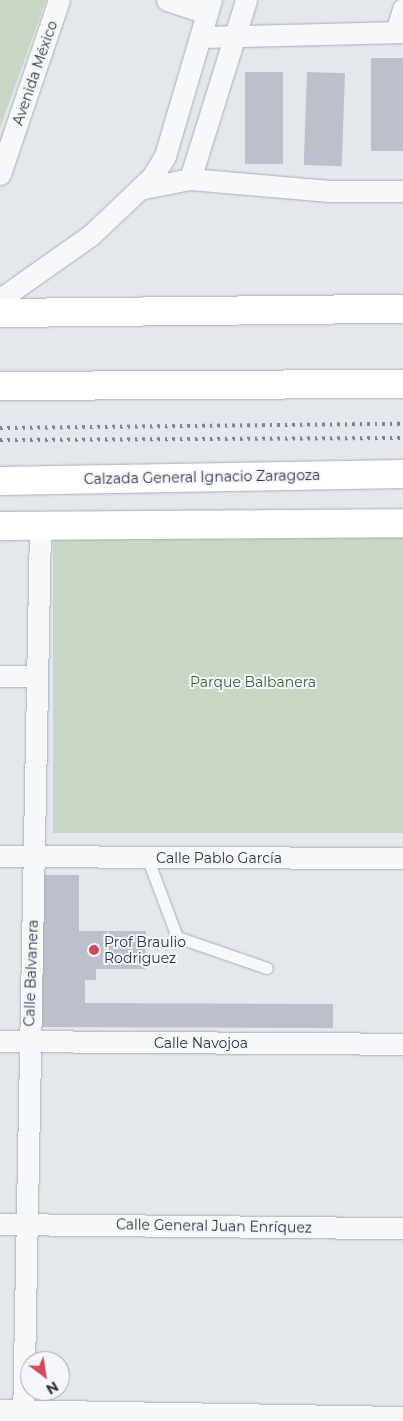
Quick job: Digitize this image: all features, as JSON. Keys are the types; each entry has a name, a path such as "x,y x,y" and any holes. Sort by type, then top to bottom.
{"main road":[{"path":"0,313 403,309"},
{"path":"0,386 403,384"},
{"name":"Calzada General Ignacio Zaragoza","path":"0,481 403,474"},
{"path":"0,526 403,524"}],"street":[{"name":"Avenida México","path":"0,174 59,0"},
{"path":"0,299 91,235 144,188 165,156 209,7 167,0"},
{"path":"190,180 246,0"},
{"path":"201,37 236,32 399,32 403,9"},
{"path":"144,188 190,180 329,191 403,191"},
{"name":"Calle Balvanera","path":"23,1416 24,1224 34,856 40,526"},
{"path":"0,676 37,676"},
{"name":"Calle Pablo García","path":"0,856 403,858"},
{"name":"Calle Navojoa","path":"0,1041 403,1044"},
{"name":"Calle General Juan Enríquez","path":"0,1224 403,1228"},
{"path":"0,1410 23,1416 403,1417"}],"lane":[{"path":"147,857 175,934 267,968"}],"green space":[{"path":"0,0 46,0 0,128"},
{"name":"Parque Balbanera","path":"53,534 403,534 403,833 53,833"}],"building":[{"path":"371,58 403,58 403,151 371,151"},
{"path":"245,72 283,72 283,164 245,164"},
{"path":"307,72 345,73 342,166 304,165"},
{"name":"Prof Braulio Rodriguez","path":"43,875 79,875 79,931 146,931 145,969 96,969 96,980 85,980 85,1003 333,1004 333,1028 42,1027"}],"railway":[{"path":"0,428 403,424"},
{"path":"0,440 403,438"}],"place":[{"name":"Prof Braulio Rodriguez","path":"94,950"}]}
